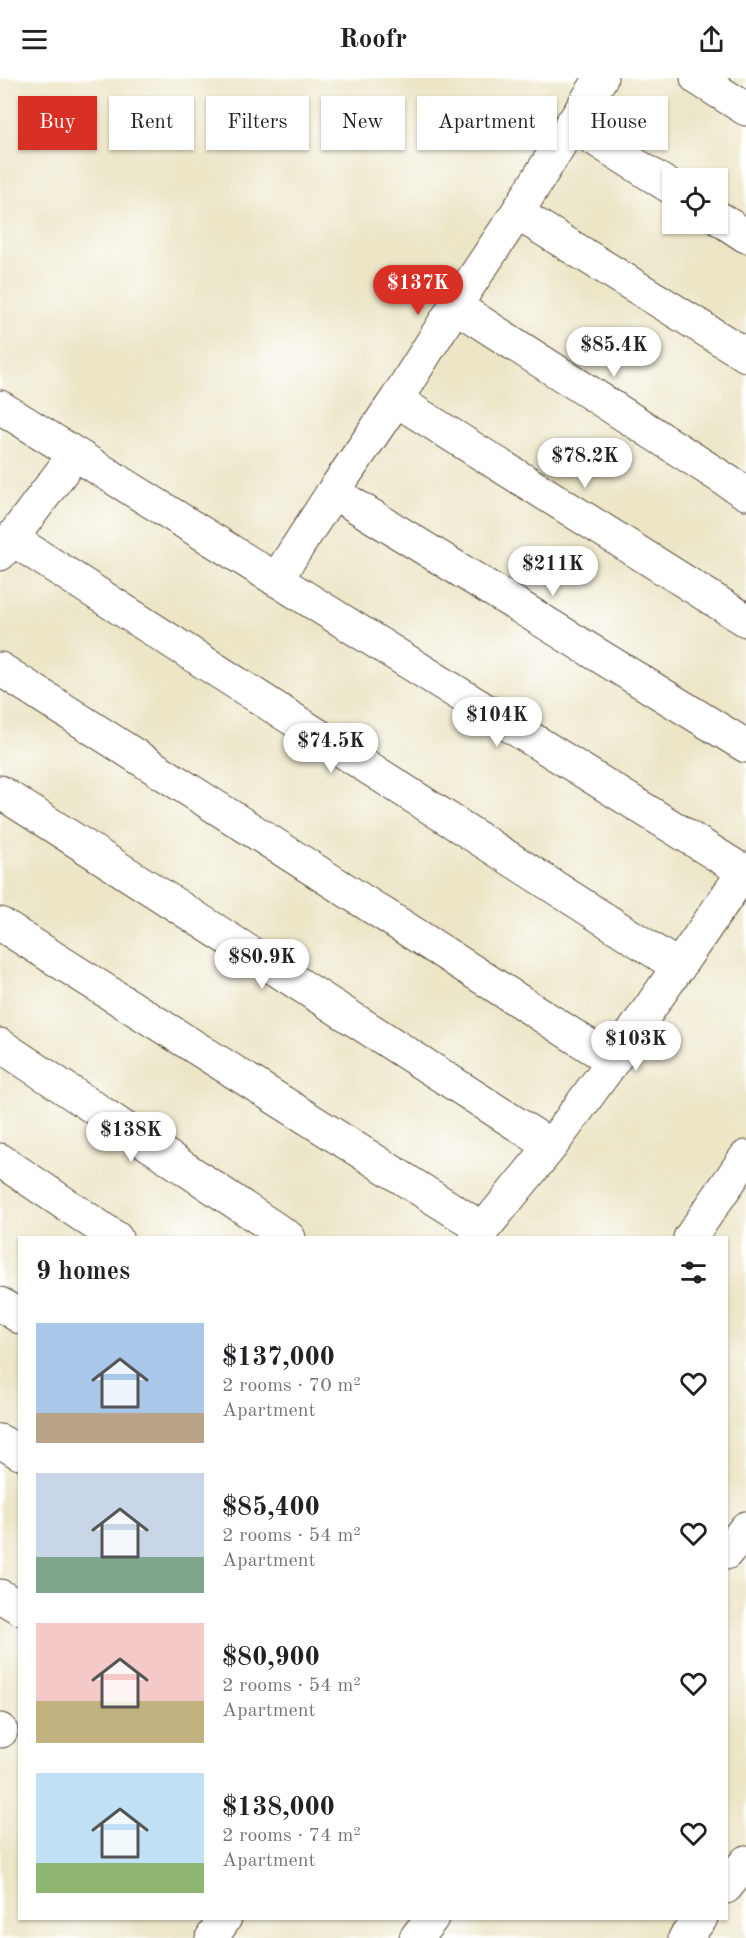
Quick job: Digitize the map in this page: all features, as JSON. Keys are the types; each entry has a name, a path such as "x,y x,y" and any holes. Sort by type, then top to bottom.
{"street":[{"path":"589,96 601,78"},
{"path":"697,78 746,109"},
{"path":"276,580 396,400 517,213 569,127"},
{"path":"612,150 662,182"},
{"path":"517,213 746,355"},
{"path":"728,224 746,236"},
{"path":"455,306 746,493"},
{"path":"396,400 746,620"},
{"path":"0,407 745,872 551,1146 479,1233 0,924"},
{"path":"75,454 6,546 679,967"},
{"path":"333,492 746,746"},
{"path":"0,669 613,1061"},
{"path":"0,792 551,1146"},
{"path":"0,1045 287,1236"},
{"path":"691,1236 746,1157"},
{"path":"0,1160 113,1236"},
{"path":"0,1304 18,1316"},
{"path":"0,1441 18,1452"},
{"path":"0,1596 18,1607"},
{"path":"212,1938 224,1920"},
{"path":"416,1938 430,1920"},
{"path":"685,1938 699,1920"}]}
